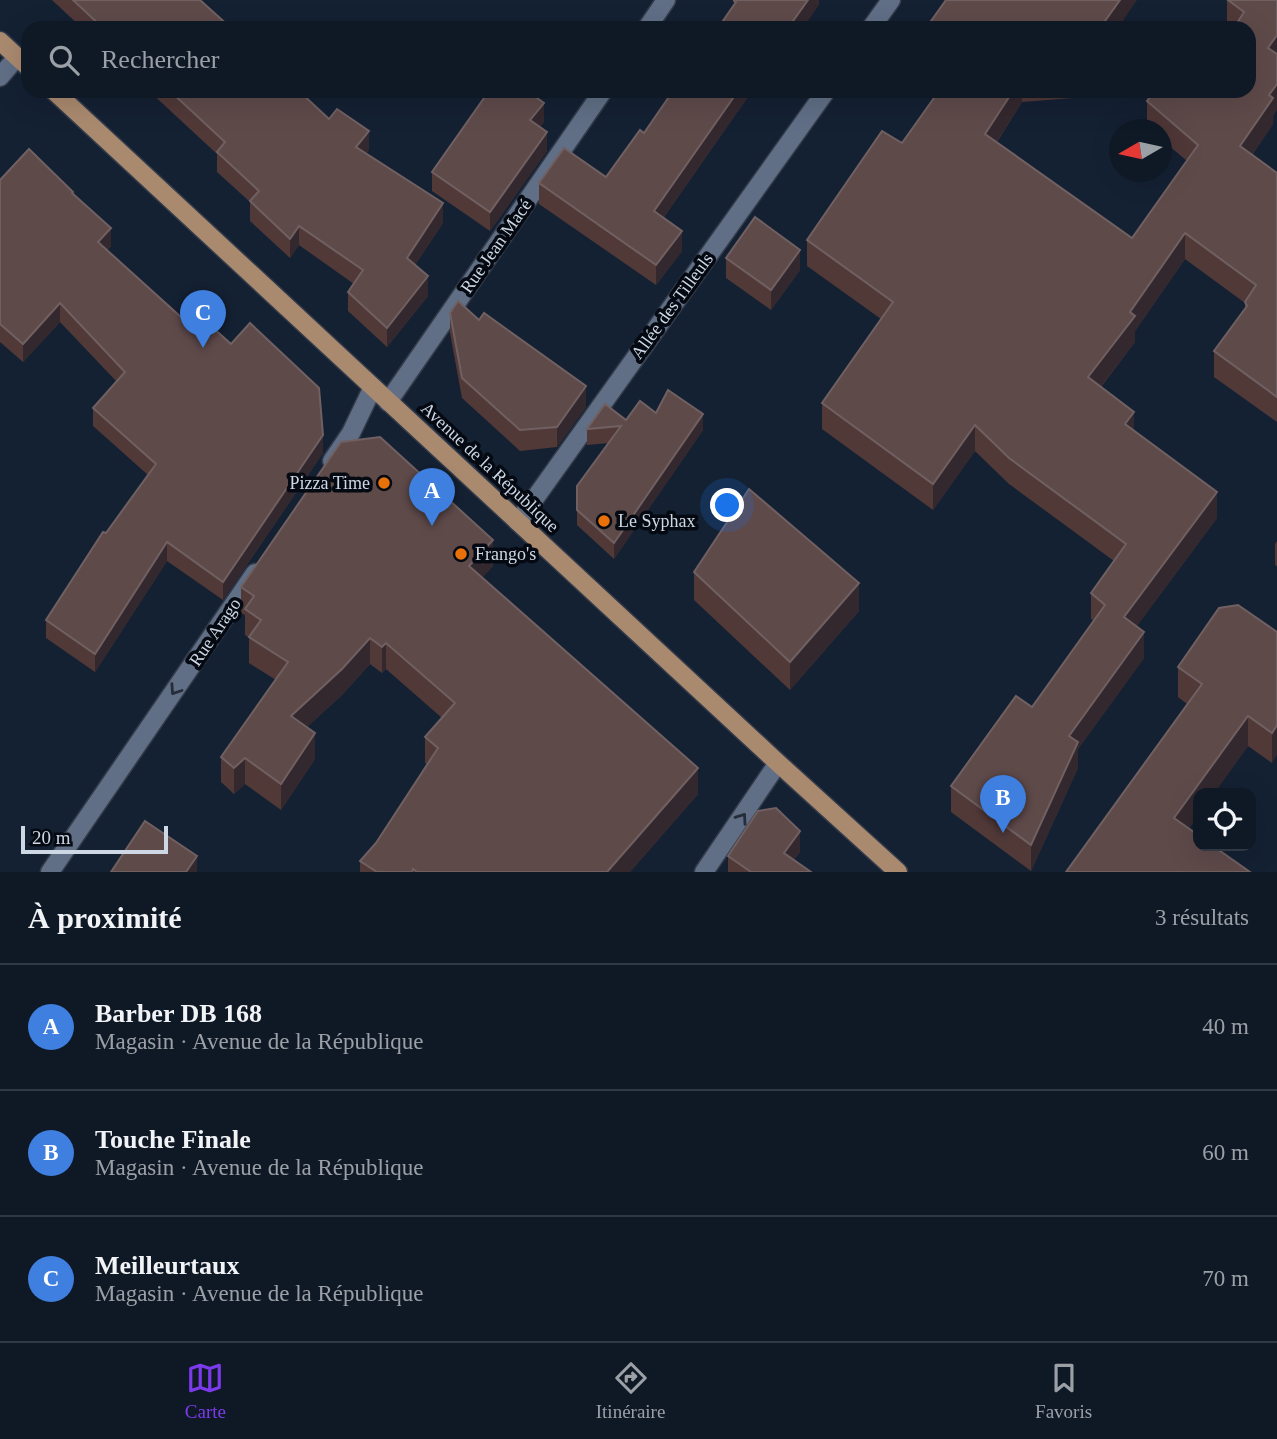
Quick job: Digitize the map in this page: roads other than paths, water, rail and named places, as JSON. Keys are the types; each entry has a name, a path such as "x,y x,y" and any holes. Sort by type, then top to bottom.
{"main road":[{"path":"0,41 21,61"},
{"name":"Avenue de la République","path":"62,98 898,872"}],"street":[{"path":"652,21 667,0"},
{"path":"876,21 891,0"},
{"path":"0,77 21,63"},
{"name":"Rue Jean Macé","path":"388,402 598,98"},
{"name":"Allée des Tilleuls","path":"518,522 820,98"},
{"path":"319,479 351,433 373,387"},
{"name":"Rue Arago","path":"50,872 264,560"},
{"path":"704,872 778,763"}],"place":[{"name":"Meilleurtaux","path":"203,348"},
{"name":"Pizza Time","path":"384,483"},
{"name":"Le Syphax","path":"604,521"},
{"name":"Barber DB 168","path":"432,526"},
{"name":"Frango's","path":"461,554"},
{"name":"Touche Finale","path":"1003,833"}]}
